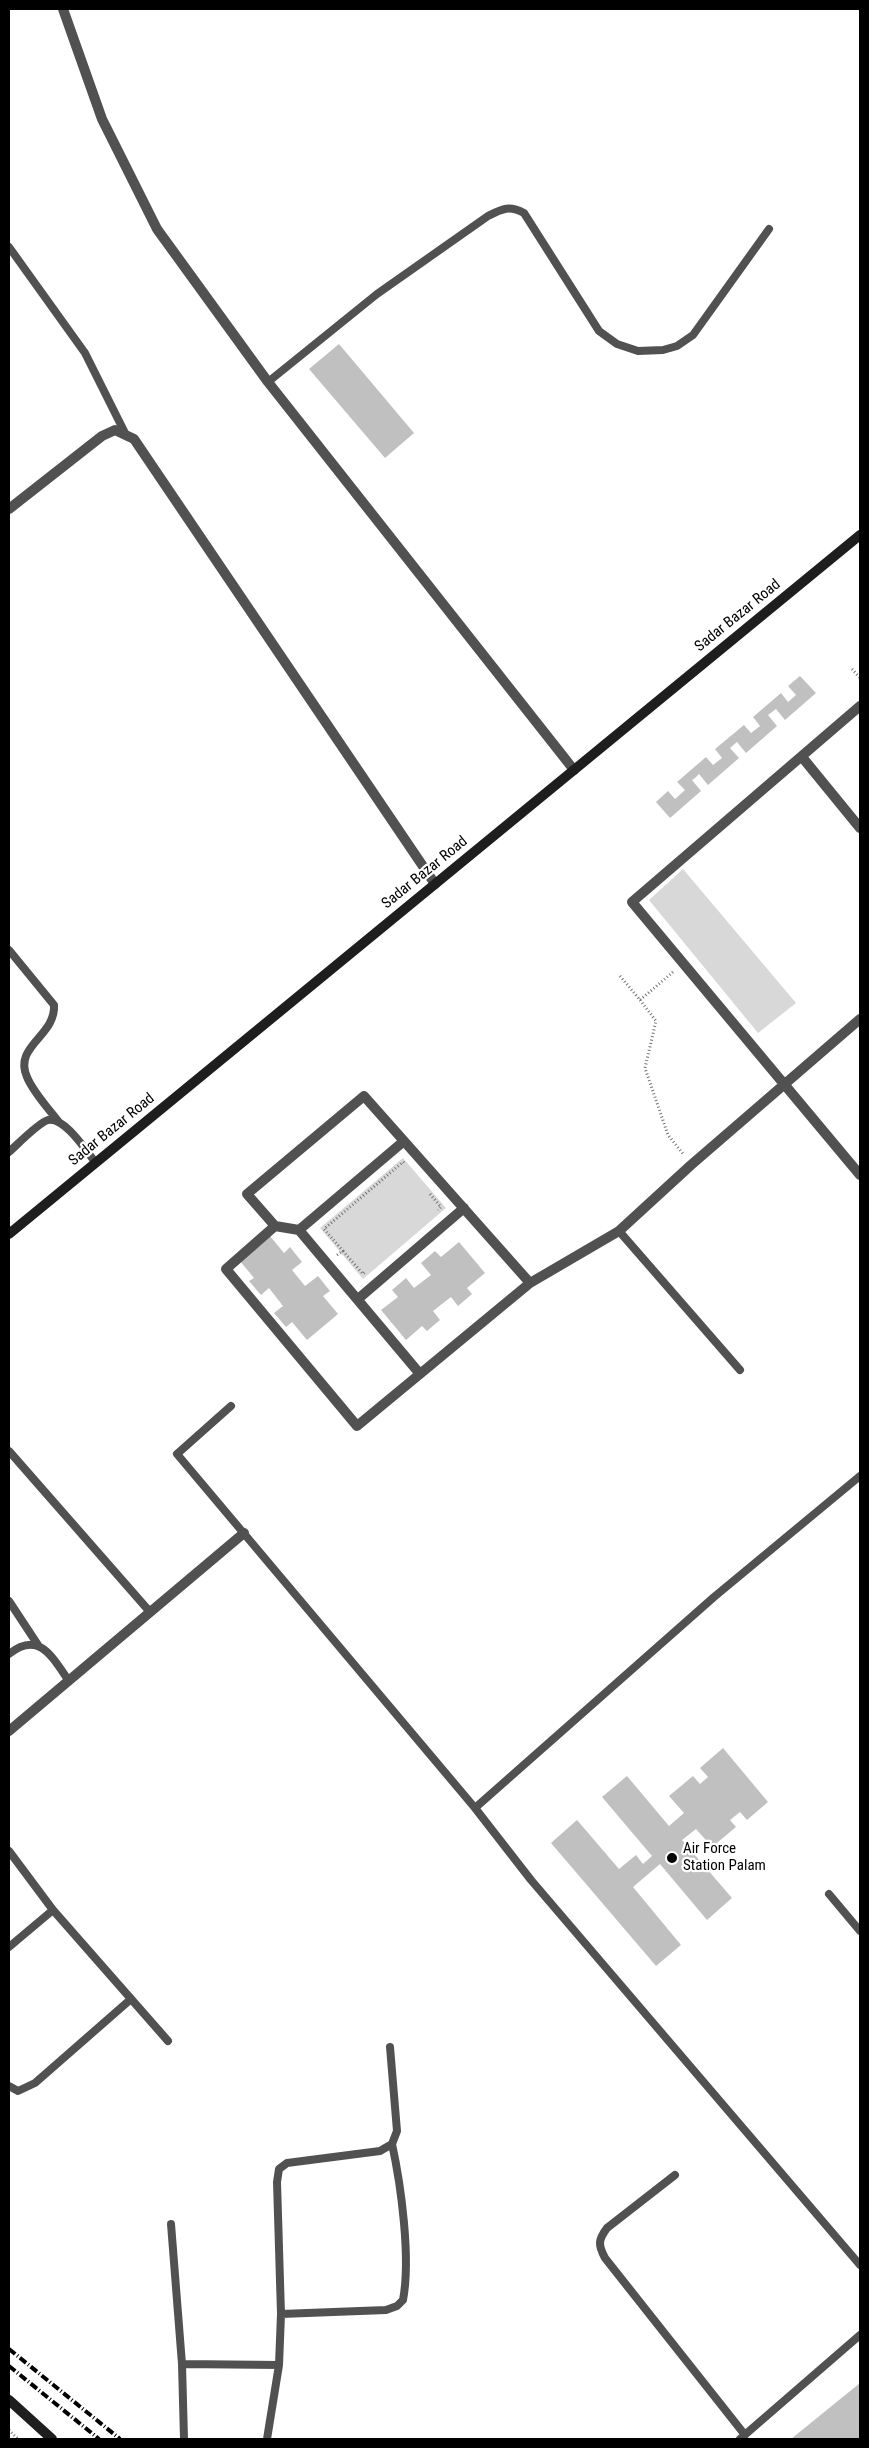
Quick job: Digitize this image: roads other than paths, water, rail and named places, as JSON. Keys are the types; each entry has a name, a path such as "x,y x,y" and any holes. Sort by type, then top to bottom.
{"street":[{"path":"63,9 102,119 157,229 268,382 574,770"},
{"path":"9,509 102,436 115,430 125,433 134,439 434,884"},
{"name":"Sadar Bazar Road","path":"9,1234 860,535"},
{"path":"860,706 632,902 860,1175"},
{"path":"802,756 860,828"},
{"path":"274,1226 226,1268 357,1426 530,1283 620,1230 691,1165 860,1019"},
{"path":"420,1374 299,1230 274,1226 247,1194 364,1096 530,1283"},
{"path":"299,1230 404,1141"},
{"path":"358,1299 464,1208"},
{"path":"9,1731 244,1533"},
{"path":"9,2400 52,2439"}],"lane":[{"path":"268,382 377,294 488,216 504,208 514,208 524,212 599,331 617,344 638,351 663,350 693,335 769,229"},
{"path":"9,247 85,353 125,433"},
{"path":"9,950 54,1005 54,1016 50,1024 24,1056 24,1065 27,1078 58,1122"},
{"path":"9,1152 48,1120 58,1122 66,1127 96,1162"},
{"path":"620,1230 740,1370"},
{"path":"230,1406 177,1454 475,1808 531,1880 860,2265"},
{"path":"9,1451 150,1612"},
{"path":"475,1808 714,1597 860,1476"},
{"path":"9,1601 38,1645 50,1654 69,1681"},
{"path":"9,1654 24,1644 38,1645"},
{"path":"9,1851 53,1910 168,2041"},
{"path":"829,1894 860,1931"},
{"path":"9,1947 53,1910"},
{"path":"9,2086 18,2091 35,2083 131,1999"},
{"path":"281,2314 386,2310 397,2306 403,2300 405,2290 403,2238 398,2175 392,2144 397,2131 390,2047"},
{"path":"268,2439 279,2365 281,2314 277,2182 279,2169 287,2163 380,2151 392,2144"},
{"path":"675,2175 607,2228 600,2237 599,2246 605,2258 742,2437 860,2335"},
{"path":"171,2224 182,2364 184,2439"},
{"path":"182,2364 279,2365"}],"railway":[{"path":"9,2349 120,2439"},
{"path":"9,2366 99,2439"}],"place":[{"name":"Air Force Station Palam","path":"672,1858"}]}
